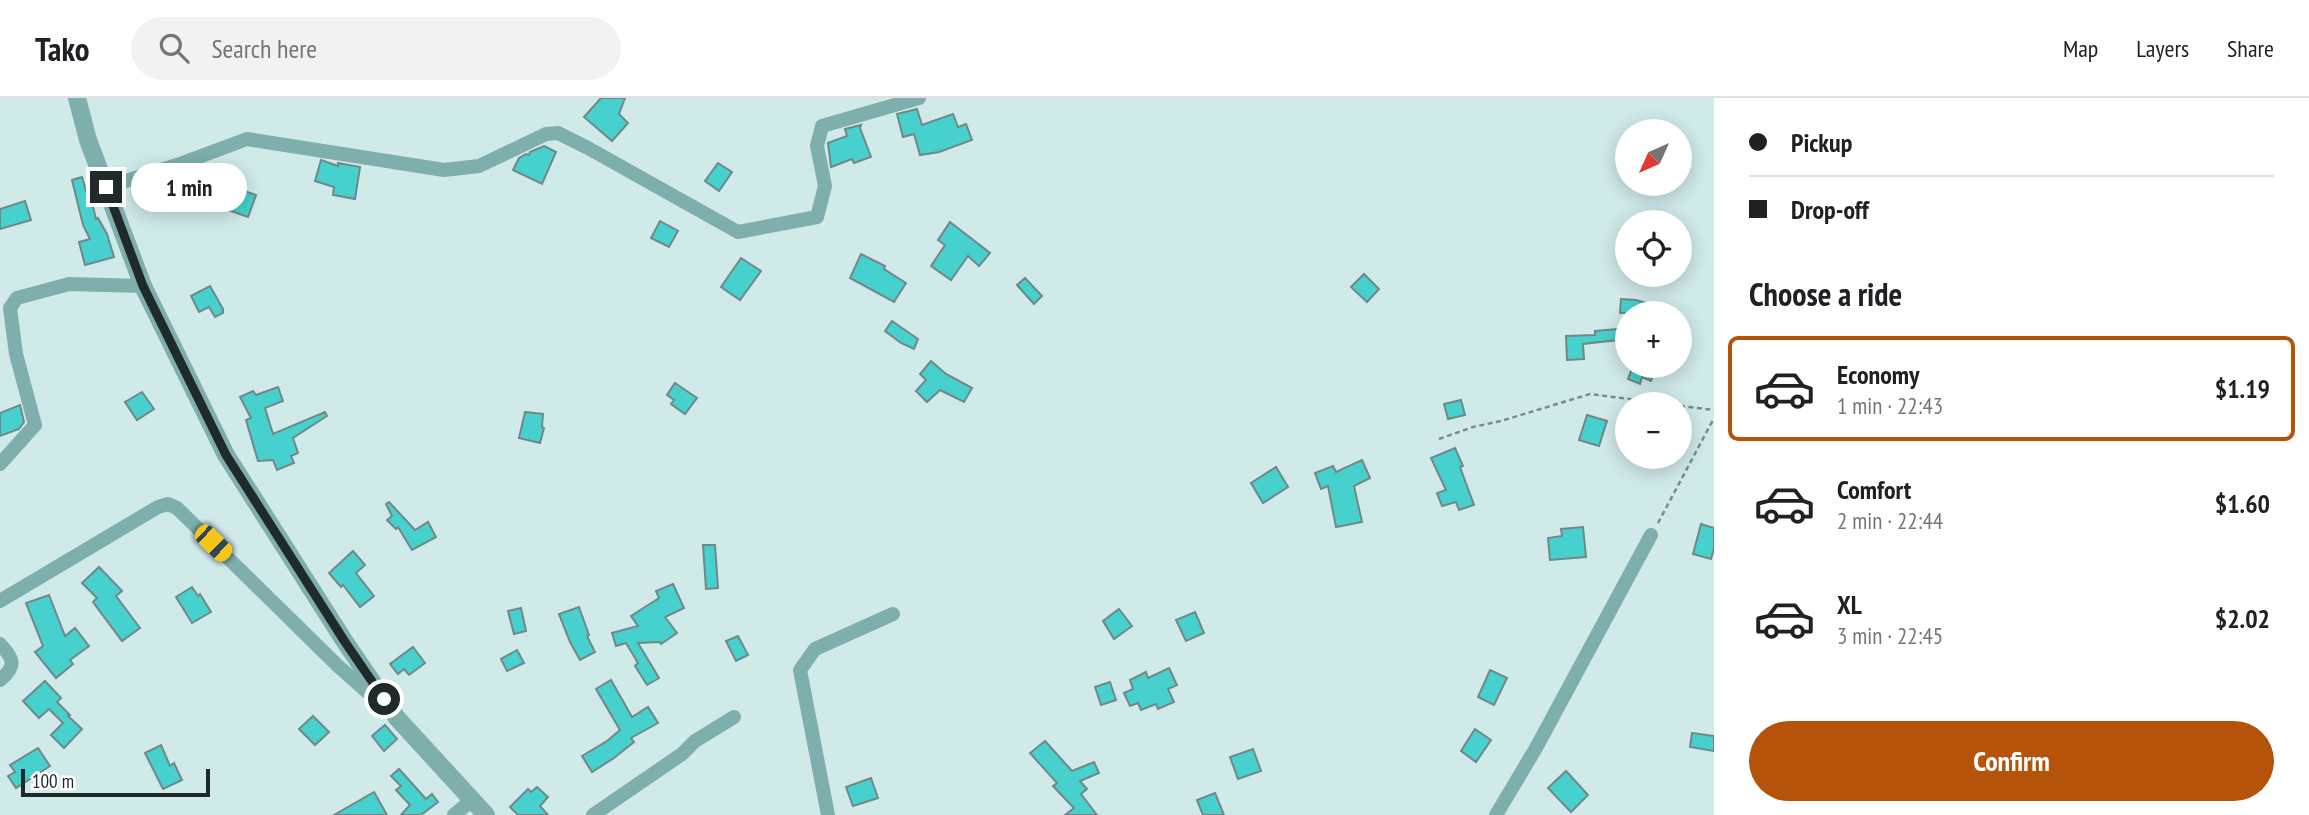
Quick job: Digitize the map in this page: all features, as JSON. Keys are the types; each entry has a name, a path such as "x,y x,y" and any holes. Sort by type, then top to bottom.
{"street":[{"path":"77,98 88,140 143,286 226,455 345,642 397,718"},
{"path":"106,187 247,139 444,170 479,166 546,134 558,133 737,232 817,217 825,186 817,146 822,125 919,98"},
{"path":"0,464 35,425 16,354 10,308 17,298 69,284 143,286"},
{"path":"0,601 158,507 173,505 338,666 397,718 486,815"},
{"path":"1496,815 1536,748 1651,535"},
{"path":"828,815 800,670 815,649 893,614"},
{"path":"0,644 11,657 12,665 10,671 0,680"},
{"path":"593,815 682,754 695,741 734,717"},
{"path":"454,815 472,800"}],"path":[{"path":"1439,439 1590,394 1615,397"},
{"path":"1692,407 1714,410"},
{"path":"1651,535 1714,418"}],"building":[{"path":"601,98 625,98 619,114 628,123 612,141 584,117"},
{"path":"917,109 922,125 953,114 958,127 966,124 972,140 939,152 920,155 914,134 903,137 897,114"},
{"path":"861,125 871,157 854,163 852,159 831,167 828,143 847,136 845,129"},
{"path":"544,146 556,152 542,184 513,170 519,158"},
{"path":"321,160 338,166 338,163 360,167 355,199 333,195 334,187 315,181"},
{"path":"718,163 732,172 719,191 705,181"},
{"path":"212,170 215,184 184,193 177,175 189,171 191,176"},
{"path":"82,177 87,194 90,194 96,219 98,218 107,234 114,257 85,265 79,242 90,239 83,225 72,180"},
{"path":"233,187 256,195 248,217 225,209"},
{"path":"25,201 31,220 0,229 0,209"},
{"path":"660,221 678,231 669,247 651,238"},
{"path":"950,222 990,253 979,266 968,256 951,280 931,266 945,245 938,240"},
{"path":"861,254 885,266 884,269 906,283 894,302 850,278"},
{"path":"741,258 761,271 740,300 721,287"},
{"path":"1364,274 1379,289 1367,302 1351,287"},
{"path":"1025,278 1042,296 1034,304 1017,285"},
{"path":"210,286 223,309 223,313 215,317 209,307 199,312 191,296"},
{"path":"892,321 918,339 914,349 885,331"},
{"path":"1615,329 1615,340 1583,344 1584,359 1567,360 1566,336 1595,335 1595,331"},
{"path":"931,361 946,374 972,388 964,402 940,390 927,402 916,391 926,380 920,374"},
{"path":"1628,378 1642,378 1640,384"},
{"path":"675,383 697,398 685,414 671,404 674,400 667,395"},
{"path":"278,387 283,401 265,408 273,434 325,412 327,416 293,438 298,453 291,456 294,463 277,470 273,460 258,461 246,420 251,418 240,397 253,391 256,395"},
{"path":"142,392 154,409 137,420 125,402"},
{"path":"1461,400 1465,415 1448,419 1444,404"},
{"path":"20,405 24,422 19,429 0,436 0,413"},
{"path":"525,412 543,414 544,428 540,443 519,438"},
{"path":"1587,415 1607,421 1599,446 1579,440"},
{"path":"1455,448 1474,505 1459,510 1456,502 1442,506 1437,493 1446,490 1431,458"},
{"path":"1362,460 1370,478 1354,486 1362,522 1336,527 1328,486 1321,489 1315,473 1333,466 1336,472"},
{"path":"1276,467 1288,487 1263,503 1251,483"},
{"path":"389,502 415,530 428,522 436,537 412,550 398,527 396,529 387,520 392,516 386,504"},
{"path":"1701,524 1714,528 1711,559 1693,554"},
{"path":"1583,527 1586,557 1550,560 1548,538 1562,536 1561,529"},
{"path":"703,545 715,545 718,588 706,589"},
{"path":"353,551 365,565 356,573 374,596 360,607 343,585 341,587 329,573"},
{"path":"99,567 122,591 116,596 140,628 122,641 93,602 97,598 82,583"},
{"path":"673,584 684,608 665,617 677,633 661,644 638,643 659,678 647,685 635,666 638,663 626,643 616,646 612,633 638,626 631,616 659,598 656,591"},
{"path":"192,587 198,596 200,594 211,612 192,623 176,597"},
{"path":"49,595 65,636 75,628 89,646 70,660 73,664 56,678 35,652 43,646 26,603"},
{"path":"579,607 589,635 587,636 595,652 580,660 559,614"},
{"path":"521,608 526,631 514,634 508,611"},
{"path":"1119,609 1132,626 1114,639 1103,621"},
{"path":"1195,612 1204,633 1186,641 1176,620"},
{"path":"738,636 748,655 736,661 726,641"},
{"path":"413,647 425,663 409,675 404,669 398,674 390,664"},
{"path":"517,650 524,663 507,671 501,659"},
{"path":"1169,668 1177,685 1168,689 1174,702 1158,709 1156,704 1141,710 1138,703 1130,706 1124,693 1133,689 1130,680 1146,672 1148,678"},
{"path":"1490,670 1507,678 1494,705 1478,697"},
{"path":"611,680 632,717 648,707 658,723 631,738 634,742 592,772 582,756 620,730 596,689"},
{"path":"45,681 61,698 57,702 82,729 64,748 51,735 63,723 49,709 39,718 23,701"},
{"path":"1110,682 1116,700 1101,705 1095,687"},
{"path":"313,716 329,732 315,745 299,729"},
{"path":"385,725 397,739 384,751 372,736"},
{"path":"1475,729 1491,740 1476,762 1461,751"},
{"path":"1692,733 1714,736 1714,751 1690,747"},
{"path":"1045,741 1072,771 1094,762 1099,773 1080,781 1087,789 1081,794 1097,815 1065,815 1074,808 1053,786 1057,783 1030,753"},
{"path":"161,745 170,766 174,763 182,780 163,789 145,753"},
{"path":"38,748 50,766 16,788 8,776 15,772 10,765"},
{"path":"1253,749 1261,771 1238,779 1230,757"},
{"path":"399,769 426,799 432,794 438,802 421,815 401,815 410,805 396,790 401,786 391,776"},
{"path":"1566,771 1588,795 1571,812 1548,788"},
{"path":"871,778 878,798 853,806 846,787"},
{"path":"537,787 548,797 540,806 548,815 518,815 510,807 528,789 531,792"},
{"path":"374,792 387,815 334,815"},
{"path":"1215,793 1224,815 1203,815 1197,800"}],"route":[{"path":"106,187 143,286 226,455 384,699"}]}
